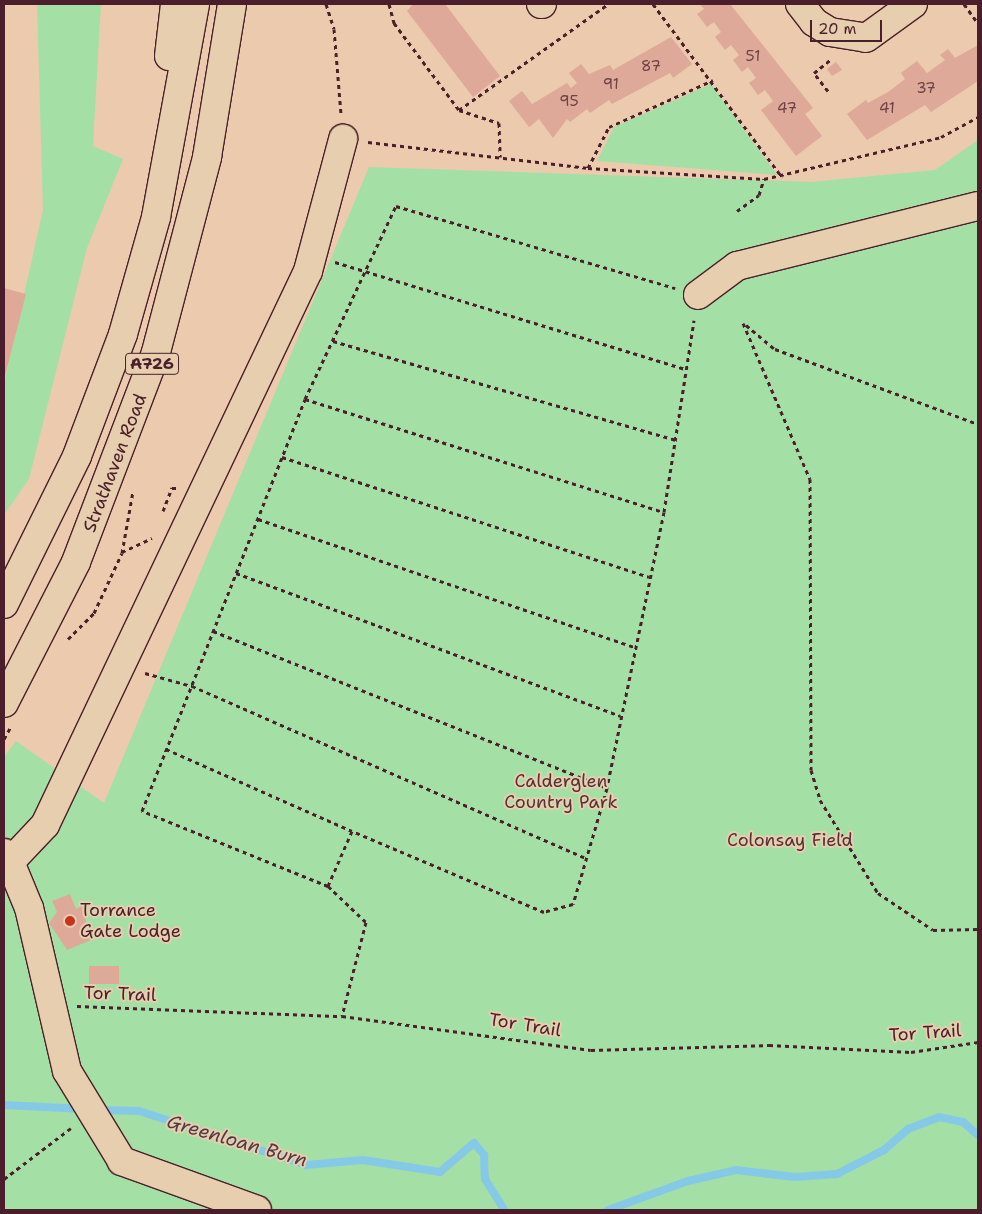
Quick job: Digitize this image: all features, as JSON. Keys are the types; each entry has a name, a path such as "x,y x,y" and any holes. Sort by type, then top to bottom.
{"main road":[{"name":"A726","path":"156,217 175,4"},
{"name":"A726","path":"4,604 97,405 156,217 195,4"},
{"name":"Strathaven Road","path":"4,703 76,562 156,352 207,157 232,4"},
{"path":"800,4 814,22 847,37 866,38 913,4"},
{"path":"256,1210 122,1160 67,1071 29,908 6,858 44,825 122,669 203,487 308,271 343,138"},
{"path":"698,295 737,266 978,206"}],"path":[{"path":"326,4 334,29 343,138 588,168 764,179 782,177 941,137 978,117"},
{"path":"389,4 394,23 459,110 499,123 500,157"},
{"path":"459,110 608,4"},
{"path":"653,4 713,80 782,177"},
{"path":"964,4 978,23"},
{"path":"828,91 814,73 839,53 847,37"},
{"path":"588,168 609,127 713,80"},
{"path":"737,210 758,195 764,179"},
{"path":"166,749 352,831 544,912 573,904 584,857 607,788 634,647 664,512 677,440 698,295 396,206 305,399 192,686 166,749 142,810 328,886 366,922 342,1016"},
{"path":"364,274 686,369"},
{"path":"978,424 775,349 743,323 810,479 811,750 820,800 878,893 933,930 978,929"},
{"path":"333,341 677,440"},
{"path":"305,399 664,512"},
{"path":"282,457 649,577"},
{"path":"258,519 634,647"},
{"path":"236,573 620,716"},
{"path":"213,632 607,788"},
{"path":"122,669 192,686 584,857"},
{"path":"328,886 352,831"},
{"name":"Tor Trail","path":"67,1006 342,1016 591,1050 769,1045 911,1052 978,1042"},
{"path":"4,1179 48,1150 65,1130 95,1119"}],"green space":[{"path":"37,4 101,4 93,146 123,159 87,248 29,479 4,515 4,384 43,210"},
{"path":"711,84 777,175 597,161 614,127"},
{"name":"Calderglen Country Park","path":"978,140 978,1210 4,1210 4,757 16,741 104,803 369,167 811,182 935,170"}],"building":[{"path":"413,4 445,4 500,76 473,97 407,11"},
{"path":"700,4 730,4 813,108 805,114 822,136 796,156 761,110 773,101 765,90 758,95 749,83 756,78 748,67 742,72 733,60 739,55 731,45 725,50 715,37 721,32 714,22 707,27 697,14 704,9"},
{"path":"671,37 692,64 673,78 670,73 612,104 609,100 590,113 587,109 570,122 567,119 553,138 539,119 529,127 509,101 522,91 532,104 567,83 571,88 577,83 569,73 581,64 589,74 610,65 613,70"},
{"path":"978,45 978,81 931,112 925,105 867,140 847,114 866,100 868,103 888,92 905,79 901,73 917,61 927,73 945,60 940,55 948,49 955,58"},
{"path":"836,62 842,70 832,76 827,69"},
{"path":"4,288 26,294 4,380"},
{"name":"Torrance Gate Lodge","path":"70,894 76,909 82,906 91,940 67,950 49,923 57,912 52,901"},
{"path":"89,966 119,966 119,984 89,984"}],"waterway":[{"name":"Greenloan Burn","path":"4,1105 84,1109"},
{"name":"Greenloan Burn","path":"98,1110 139,1111 306,1165 363,1160 440,1172 474,1143 484,1155 485,1179 504,1210"},
{"name":"Greenloan Burn","path":"608,1210 688,1181 736,1170 795,1177 837,1174 884,1150 908,1129 939,1117 963,1122 978,1135"}],"place":[{"name":"Torrance Gate Lodge","path":"70,921"}],"park label":[{"name":"Colonsay Field","path":"790,840"}]}
